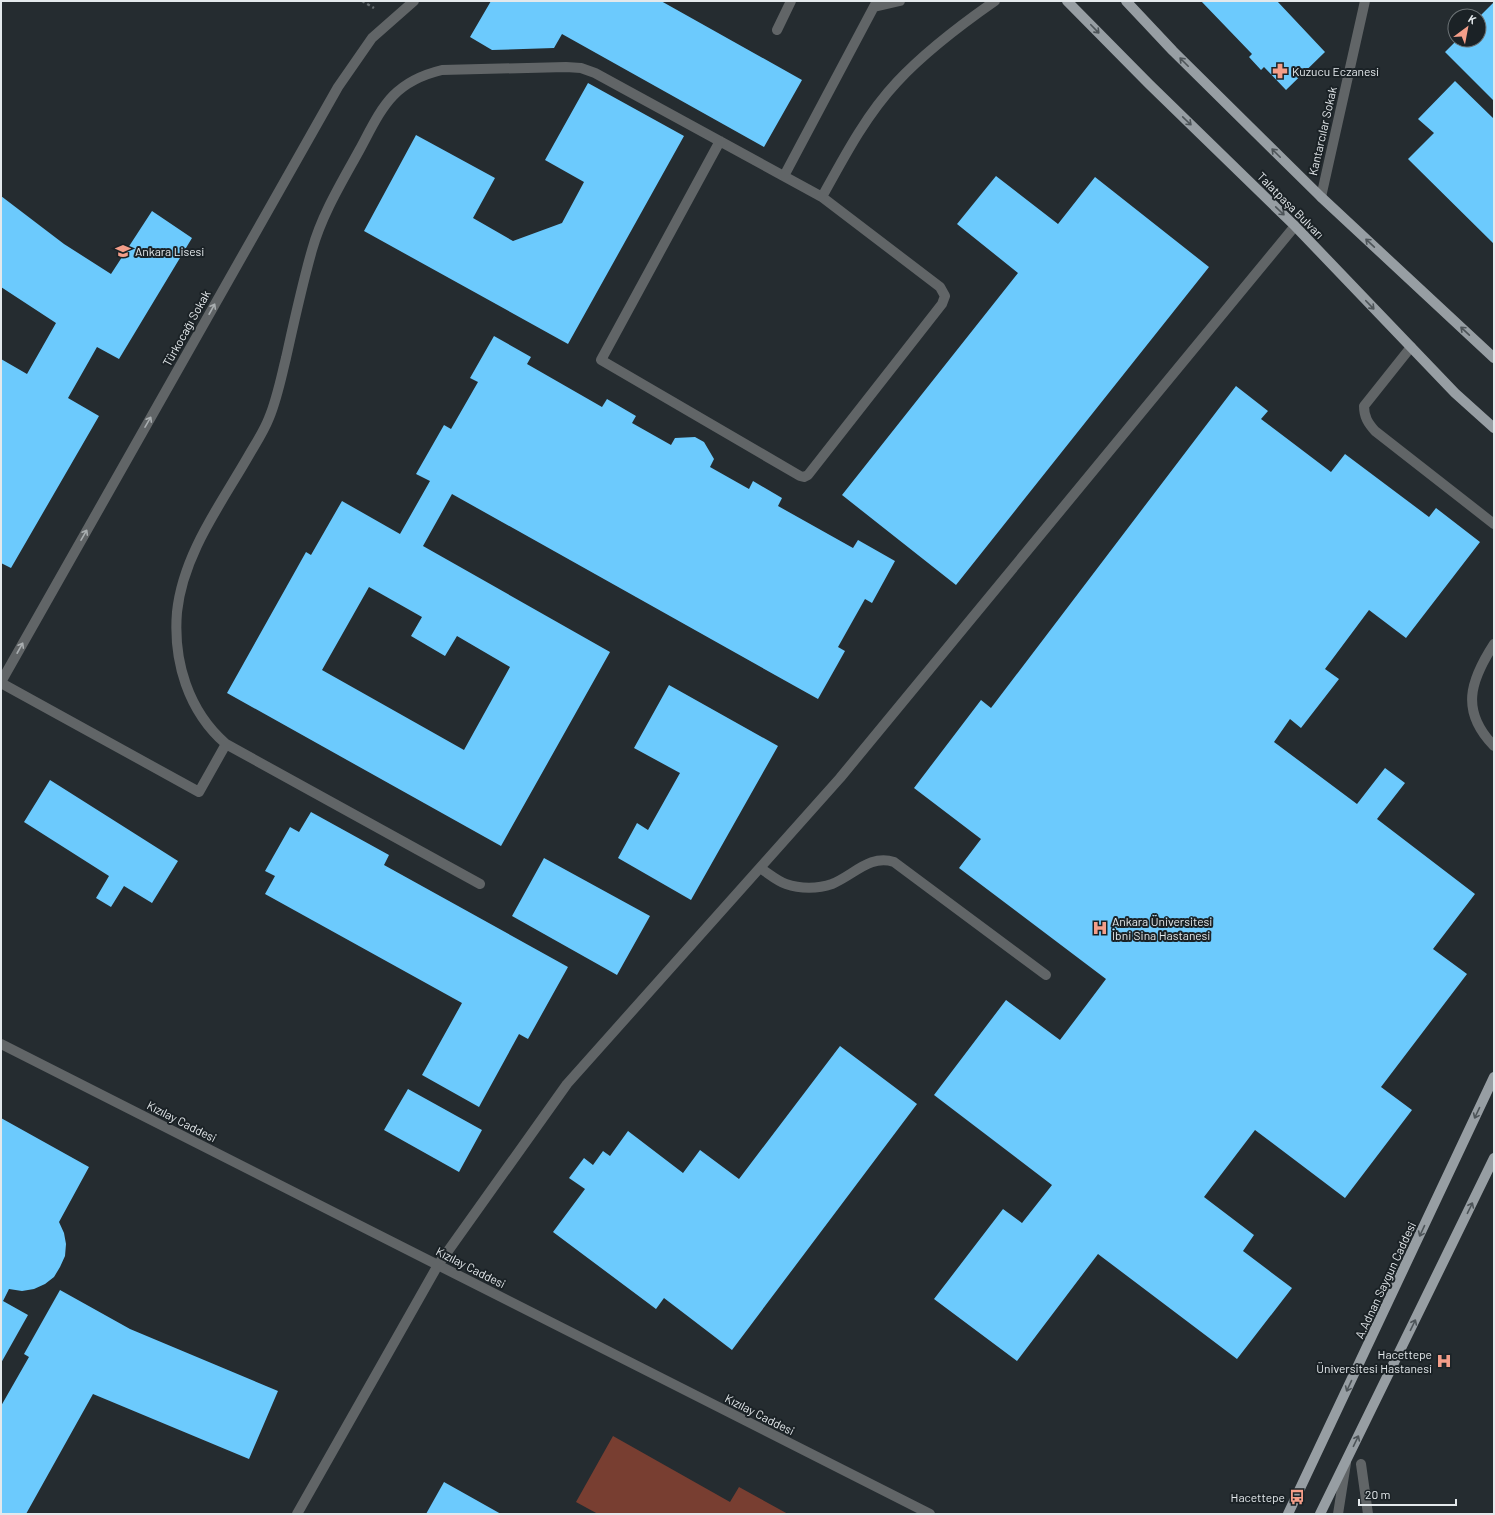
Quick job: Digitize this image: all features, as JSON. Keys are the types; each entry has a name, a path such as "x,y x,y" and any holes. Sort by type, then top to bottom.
{"main road":[{"name":"Talatpaşa Bulvarı","path":"1067,1 1149,84 1295,226 1455,393 1494,428"},
{"path":"1126,1 1173,51 1321,197 1494,358"},
{"name":"A.Adnan Saygun Caddesi","path":"1288,1514 1494,1078"},
{"path":"1320,1514 1494,1158"}],"street":[{"name":"Türkocağı Sokak","path":"1,682 338,87 372,38 414,1"},
{"path":"776,30 791,1"},
{"path":"784,176 875,4 900,1"},
{"path":"822,196 852,144 897,81 965,21 995,1"},
{"name":"Kantarcılar Sokak","path":"1321,197 1365,1"},
{"path":"480,884 226,744 213,733 200,716 190,698 183,678 176,634 177,610 189,564 202,536 268,419 278,390 312,249 322,218 383,106 398,90 413,80 428,73 442,70 582,68 595,73 822,196 940,287 945,296 942,304 804,477 600,360 720,141"},
{"path":"297,1514 438,1265 566,1084 845,772 1295,226"},
{"path":"1410,347 1364,406 1364,413 1368,423 1375,431 1494,524"},
{"path":"1494,644 1480,665 1474,680 1472,698 1478,723 1485,736 1494,746"},
{"path":"1,682 199,792 226,744"},
{"path":"760,868 785,884 814,887 831,884 868,864 884,859 894,862 1046,974"},
{"name":"Kızılay Caddesi","path":"1,1044 930,1514"},
{"path":"1338,1514 1347,1460"},
{"path":"1361,1464 1368,1514"}],"shaded area":[{"path":"613,1436 730,1502 739,1487 788,1514 598,1514 576,1502"}],"building":[{"path":"491,1 661,1 802,80 764,147 562,34 554,48 492,50 470,37"},
{"path":"1201,1 1277,1 1325,52 1286,90 1264,67 1261,70 1249,57 1252,54"},
{"path":"1494,2 1494,101 1445,52 1449,48 1487,48 1487,9"},
{"path":"1455,81 1494,119 1494,244 1408,159 1434,133 1418,119"},
{"path":"588,83 684,136 568,344 364,231 416,135 495,178 473,218 513,241 562,223 584,182 545,160"},
{"path":"996,176 1058,224 1095,177 1209,267 956,585 842,495 1018,273 957,224"},
{"path":"1,196 64,244 111,274 152,211 192,238 119,359 97,347 68,398 99,416 11,568 1,563 1,359 27,374 56,323 1,287"},
{"path":"494,336 531,357 527,364 602,407 607,399 636,416 632,423 671,445 675,438 695,437 704,442 714,459 710,467 749,489 753,481 782,498 778,506 853,548 858,540 895,561 872,603 865,599 838,647 845,651 818,699 452,494 423,546 610,652 501,846 227,693 306,552 311,555 342,501 400,534 430,481 416,474 444,425 451,429 478,382 470,378","holes":["369,587 422,617 411,636 445,656 457,636 510,667 464,750 322,670"]},
{"path":"1236,386 1268,411 1261,419 1331,472 1345,454 1429,517 1436,508 1480,542 1406,638 1369,610 1325,669 1339,679 1301,728 1290,719 1274,742 1357,804 1385,768 1405,783 1377,819 1475,894 1433,949 1467,974 1381,1087 1412,1110 1345,1198 1255,1130 1204,1197 1254,1235 1243,1251 1292,1288 1237,1359 1098,1254 1017,1361 934,1299 1003,1209 1022,1223 1052,1185 934,1095 1006,1000 1060,1040 1106,979 959,868 981,839 914,788 981,700 991,708"},
{"path":"669,685 778,746 691,900 618,858 637,823 648,830 680,773 634,748"},
{"path":"50,780 178,861 152,903 124,886 111,907 96,898 109,876 24,822"},
{"path":"311,812 389,855 384,865 568,967 528,1039 519,1034 479,1107 422,1075 462,1003 265,894 275,876 265,871 290,827 299,832"},
{"path":"544,858 650,916 617,975 512,916"},
{"path":"840,1046 917,1104 732,1350 664,1298 656,1309 553,1232 585,1189 569,1178 584,1158 593,1165 603,1151 610,1156 628,1131 683,1173 700,1150 739,1179"},
{"path":"408,1089 482,1130 459,1172 384,1130"},
{"path":"1,1118 89,1167 59,1222 64,1233 66,1244 65,1256 54,1277 45,1284 34,1289 22,1291 9,1289 3,1301 28,1315 1,1363"},
{"path":"60,1290 130,1329 278,1391 249,1459 93,1394 26,1514 1,1514 1,1406 29,1357 24,1354"},
{"path":"444,1482 501,1514 426,1514"}],"place":[{"name":"Kuzucu Eczanesi","path":"1280,71"},
{"name":"Ankara Lisesi","path":"123,251"},
{"name":"Ankara Üniversitesi İbni Sina Hastanesi","path":"1100,928"},
{"name":"Hacettepe Üniversitesi Hastanesi","path":"1444,1361"},
{"name":"Hacettepe","path":"1297,1497"}]}
